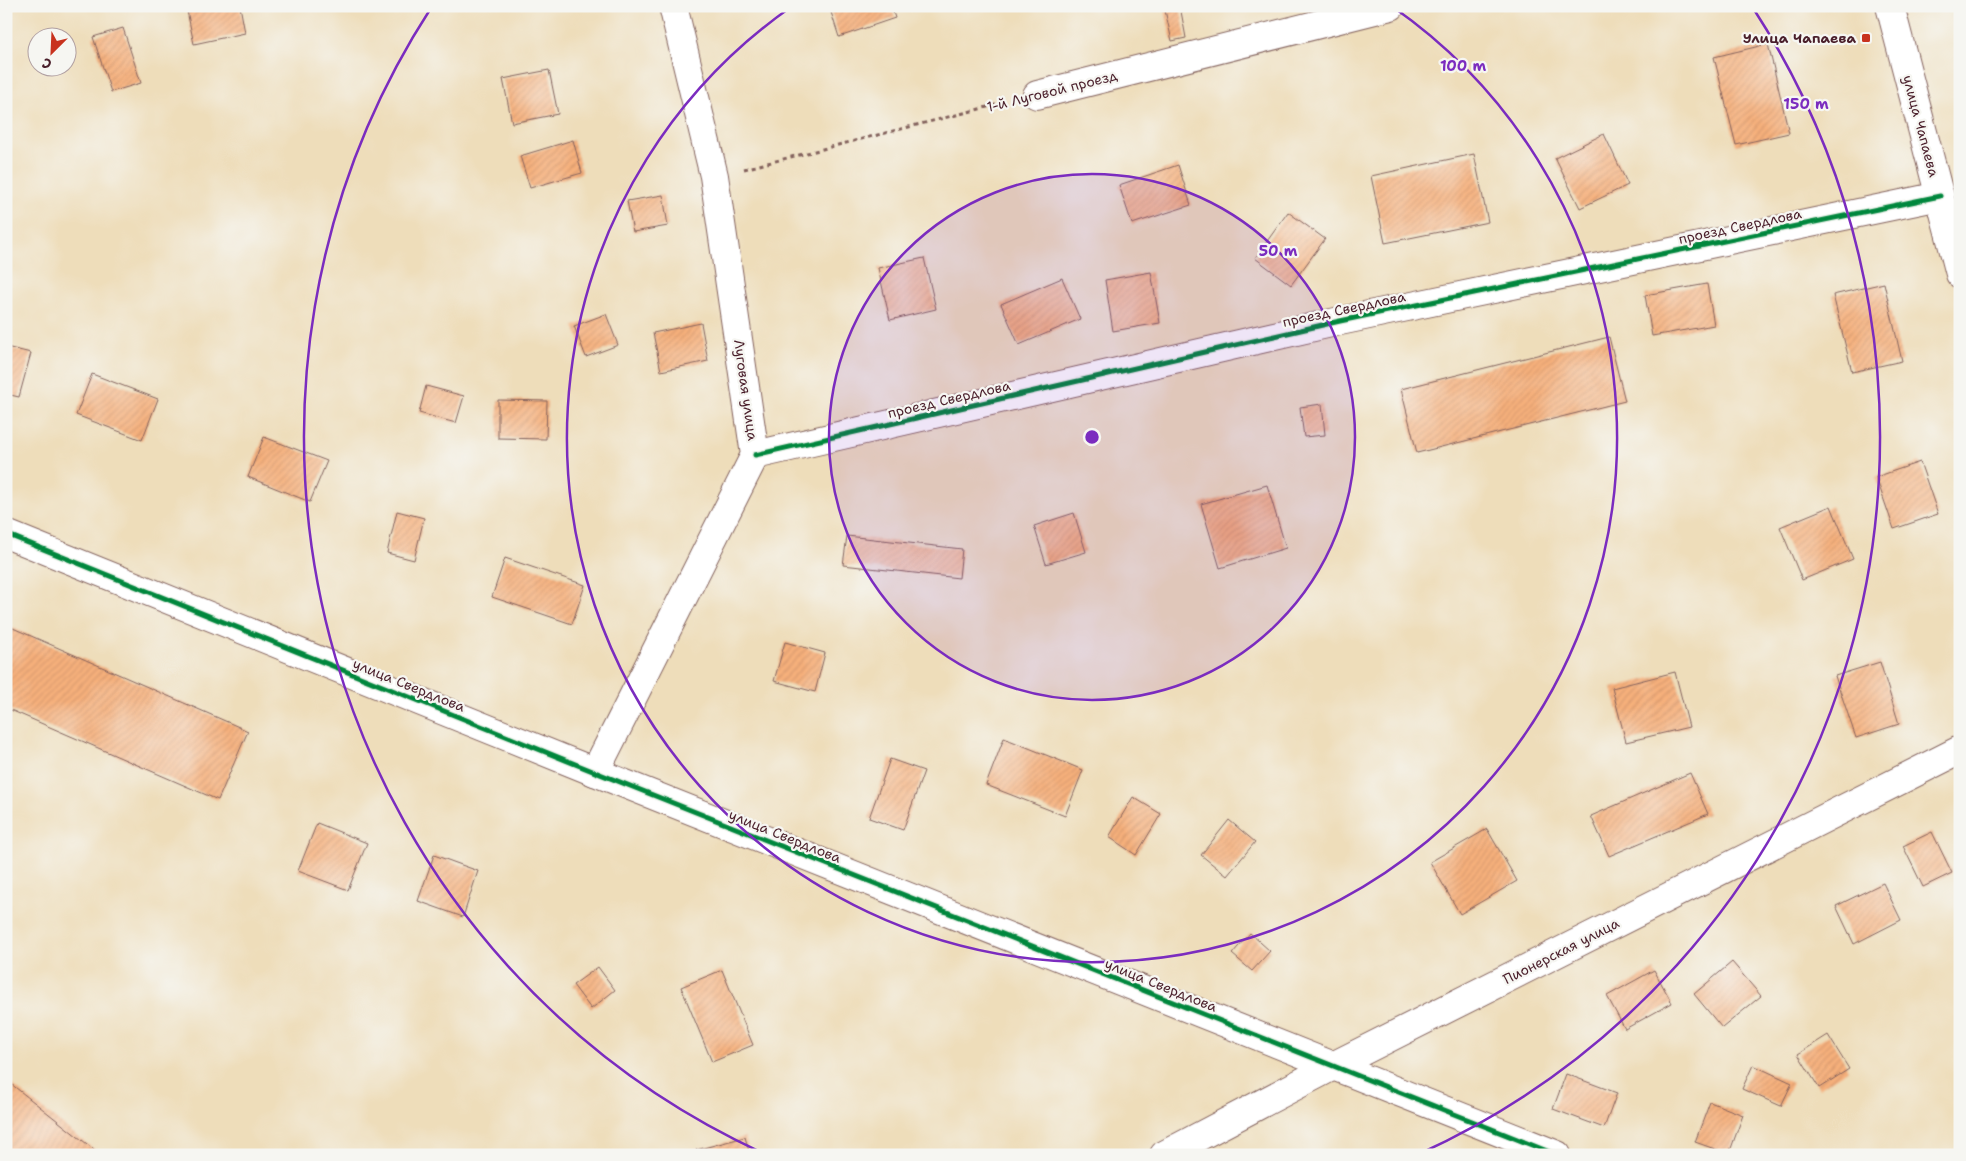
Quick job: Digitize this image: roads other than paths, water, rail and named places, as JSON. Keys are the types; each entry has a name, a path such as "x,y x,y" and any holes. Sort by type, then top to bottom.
{"street":[{"name":"Луговая улица","path":"594,772 755,455 714,176 673,6"},
{"name":"1-й Луговой проезд","path":"1036,95 1347,12 1390,6"},
{"name":"улица Чапаева","path":"1890,6 1960,274"},
{"name":"проезд Свердлова","path":"755,455 1340,321 1940,196"},
{"name":"улица Свердлова","path":"6,534 594,772 1557,1155"},
{"name":"Пионерская улица","path":"1164,1155 1333,1066 1960,750"}],"place":[{"name":"Улица Чапаева","path":"1866,38"}]}
